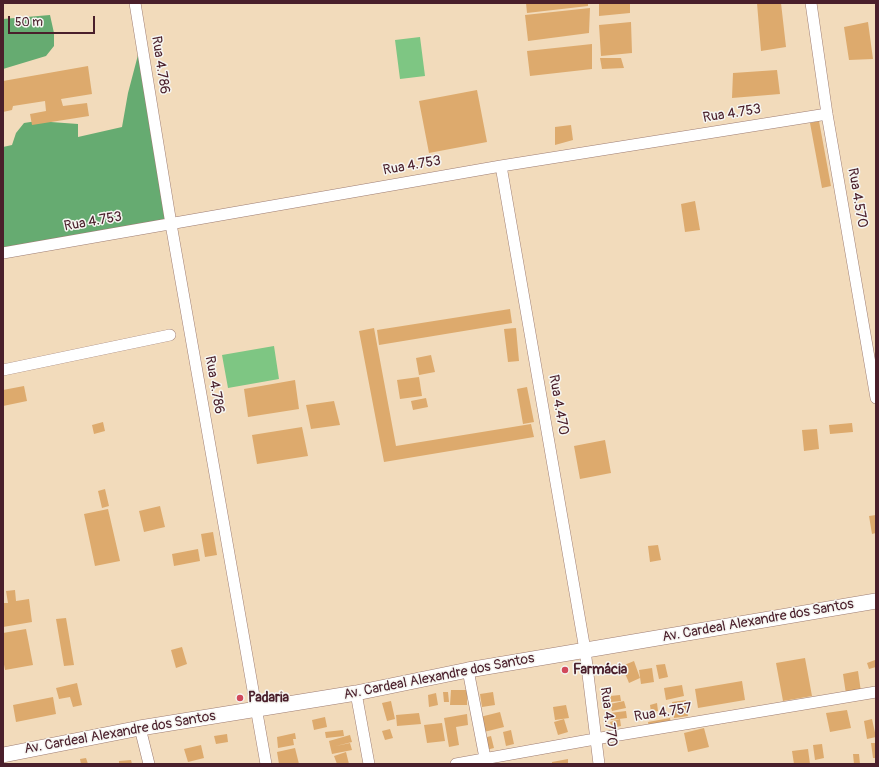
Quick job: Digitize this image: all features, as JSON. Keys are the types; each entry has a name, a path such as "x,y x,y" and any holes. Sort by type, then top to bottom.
{"main road":[{"name":"Av. Cardeal Alexandre dos Santos","path":"3,755 140,728 356,693 468,670 876,601"}],"street":[{"name":"Rua 4.570","path":"810,3 827,114 876,398"},
{"name":"Rua 4.786","path":"136,7 170,224 266,764"},
{"name":"Rua 4.753","path":"3,253 501,166 827,114"},
{"name":"Rua 4.470","path":"501,166 585,650"},
{"path":"3,370 170,335"},
{"name":"Rua 4.770","path":"585,650 595,739 600,764"},
{"path":"468,670 479,761"},
{"name":"Rua 4.757","path":"456,764 876,692"},
{"path":"356,693 369,764"},
{"path":"140,728 149,764"}],"green space":[{"path":"50,15 54,33 54,46 46,56 3,69 3,19"},
{"path":"420,37 425,76 400,79 395,40"},
{"path":"138,55 171,224 3,250 3,147 12,145 16,133 24,123 37,121 78,124 78,137 122,127 128,93"},
{"path":"274,346 279,379 228,388 222,355"}],"building":[{"path":"526,3 588,3 588,6 527,13"},
{"path":"599,3 630,3 630,13 599,16"},
{"path":"757,3 781,3 786,47 761,51"},
{"path":"590,8 589,33 528,41 525,15"},
{"path":"631,22 632,53 601,56 599,25"},
{"path":"868,22 873,59 849,60 844,27"},
{"path":"592,44 592,69 530,76 527,51"},
{"path":"600,58 621,58 624,68 602,69"},
{"path":"88,66 92,94 61,99 63,106 87,103 89,116 32,125 30,114 46,111 45,101 13,106 12,110 3,112 3,81"},
{"path":"777,70 780,94 732,98 733,73"},
{"path":"477,90 487,142 429,153 419,101"},
{"path":"819,121 831,186 822,188 810,123"},
{"path":"571,125 573,140 555,145 555,127"},
{"path":"695,201 700,230 685,232 681,204"},
{"path":"510,309 512,323 379,345 377,330"},
{"path":"374,328 396,446 531,424 534,437 384,462 359,331"},
{"path":"516,328 519,361 508,362 504,329"},
{"path":"431,355 435,372 419,375 416,358"},
{"path":"419,377 422,396 400,399 397,380"},
{"path":"295,380 299,409 248,417 244,389"},
{"path":"24,386 27,401 3,406 3,390"},
{"path":"527,387 534,422 523,424 517,389"},
{"path":"426,398 428,407 413,410 411,401"},
{"path":"334,401 340,425 311,429 306,405"},
{"path":"103,422 105,431 94,434 92,425"},
{"path":"852,423 853,432 830,434 829,425"},
{"path":"302,427 308,456 257,464 252,435"},
{"path":"817,429 819,449 804,451 802,430"},
{"path":"605,440 611,473 580,479 574,446"},
{"path":"105,489 109,506 102,508 98,491"},
{"path":"160,506 165,527 144,532 139,511"},
{"path":"108,509 120,561 95,566 84,514"},
{"path":"876,515 876,533 872,534 869,516"},
{"path":"213,532 217,555 205,557 201,534"},
{"path":"658,545 661,560 650,562 648,546"},
{"path":"198,549 200,561 174,566 172,554"},
{"path":"15,590 16,601 29,599 32,622 3,627 3,603 8,603 6,591"},
{"path":"66,618 74,665 64,666 56,619"},
{"path":"26,629 33,665 5,670 3,659 3,633"},
{"path":"182,647 187,664 176,668 171,650"},
{"path":"805,658 812,696 783,701 776,663"},
{"path":"875,660 876,667 869,669 867,663"},
{"path":"634,661 640,678 629,683 622,666"},
{"path":"665,664 668,677 659,679 656,665"},
{"path":"652,668 654,682 641,684 639,670"},
{"path":"858,671 861,692 846,694 843,674"},
{"path":"742,681 745,700 698,708 695,689"},
{"path":"77,683 82,705 73,707 70,697 59,699 56,688"},
{"path":"682,685 684,696 666,700 664,688"},
{"path":"451,690 467,690 467,705 450,705"},
{"path":"443,692 448,692 449,702 444,702"},
{"path":"493,692 495,705 482,707 480,694"},
{"path":"436,693 438,705 429,707 428,695"},
{"path":"620,695 621,701 611,702 610,696"},
{"path":"53,697 56,714 16,722 13,705"},
{"path":"686,700 688,716 674,718 672,702"},
{"path":"391,701 395,719 387,721 382,703"},
{"path":"624,701 626,708 612,711 610,704"},
{"path":"657,703 658,711 651,712 650,705"},
{"path":"566,705 569,718 555,720 553,707"},
{"path":"847,710 851,728 830,732 826,713"},
{"path":"626,711 627,718 611,720 610,713"},
{"path":"500,712 504,727 484,732 480,717"},
{"path":"419,713 421,724 397,726 396,715"},
{"path":"467,714 468,725 456,727 459,745 449,747 444,718"},
{"path":"325,717 327,727 314,730 312,720"},
{"path":"670,718 671,723 649,728 648,722"},
{"path":"564,719 568,732 558,735 554,722"},
{"path":"620,719 621,726 612,728 610,722"},
{"path":"872,719 876,737 867,739 864,721"},
{"path":"442,723 445,741 427,743 424,725"},
{"path":"704,728 709,747 688,752 684,733"},
{"path":"390,729 393,738 385,740 382,731"},
{"path":"343,730 344,736 326,738 325,732"},
{"path":"511,730 514,744 506,746 503,732"},
{"path":"295,733 296,739 293,739 294,745 278,748 277,737"},
{"path":"227,734 228,742 216,744 214,736"},
{"path":"350,735 352,742 336,746 350,743 352,750 332,754 329,741"},
{"path":"491,736 494,748 486,750 483,738"},
{"path":"871,743 876,743 876,758 873,758"},
{"path":"822,744 824,758 815,760 813,745"},
{"path":"201,745 204,758 188,762 184,749"},
{"path":"295,748 299,764 279,764 277,752"},
{"path":"808,749 810,764 794,764 792,751"},
{"path":"346,752 349,764 337,764 334,756"},
{"path":"853,754 859,754 860,764 854,764"},
{"path":"86,758 88,764 81,764 80,759"},
{"path":"568,759 568,764 552,764 552,762"},
{"path":"131,760 132,764 119,764 119,761"}],"place":[{"name":"Farmácia","path":"565,670"},
{"name":"Padaria","path":"240,698"}]}
